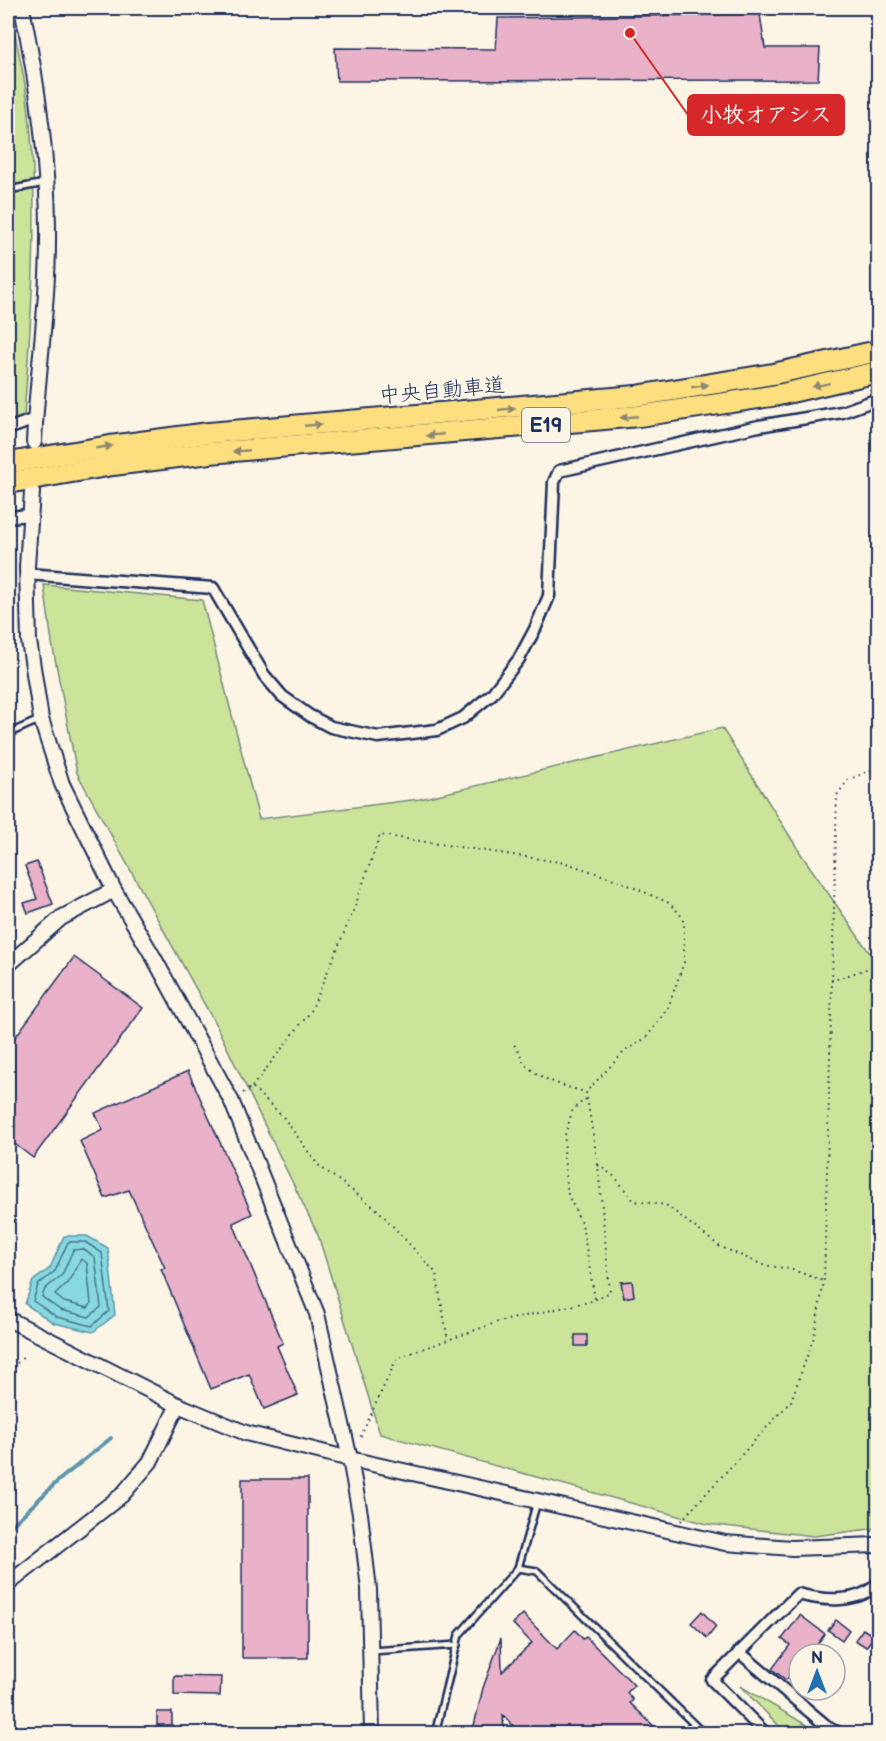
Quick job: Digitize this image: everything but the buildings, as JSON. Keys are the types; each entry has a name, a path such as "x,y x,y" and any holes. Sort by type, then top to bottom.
{"highway":[{"name":"中央自動車道","path":"8,463 110,446 208,434 636,396 773,374 879,351"},
{"name":"中央自動車道","path":"8,483 113,465 210,453 639,416 778,394 879,372"}],"street":[{"path":"22,8 35,71 47,182 46,291 34,442"},
{"path":"27,574 213,588 264,675 282,696 310,716 332,727 378,737 437,730 463,718 492,694 519,659 536,629 549,596 554,482 559,471 759,426 842,412 879,399"},
{"path":"8,429 35,419"},
{"path":"32,492 27,574 29,641 41,719 62,784 114,890 154,958 231,1100 317,1314 350,1459 369,1589 372,1734"},
{"path":"8,517 31,515"},
{"path":"8,962 61,918 114,890"},
{"path":"8,1319 178,1405 246,1433 350,1459 673,1529 725,1543 792,1548 879,1545"},
{"path":"8,1584 122,1495 150,1462 178,1405"},
{"path":"766,1734 712,1680 798,1594 836,1600 856,1597 879,1583"},
{"path":"739,1652 829,1728 842,1734"}],"lane":[{"path":"8,190 47,182"},
{"path":"8,750 12,732 41,719"},
{"path":"435,1734 459,1635 518,1568 538,1500"},
{"path":"518,1568 537,1571 704,1734"},
{"path":"371,1651 457,1645"}],"path":[{"path":"673,1529 791,1401 814,1337 824,1281 837,795 848,780 879,767"},
{"path":"231,1100 252,1087 311,1011 380,835 566,863 617,879 669,903 680,914 684,923 684,962 668,1008 646,1038 625,1051 586,1092 598,1165 610,1292 595,1299 498,1322 397,1358 350,1459"},
{"path":"831,981 879,964"},
{"path":"514,1045 520,1050 523,1061 532,1070 558,1085 586,1092"},
{"path":"252,1087 284,1118 318,1165 378,1210 436,1273 448,1340"},
{"path":"586,1099 573,1109 565,1135 564,1158 567,1195 582,1224 595,1299"},
{"path":"598,1165 615,1177 634,1201 666,1205 719,1246 763,1265 790,1269 824,1281"},
{"path":"8,1371 25,1356"}],"green space":[{"path":"8,12 10,12 19,54 29,110 33,160 34,233 24,416 8,424"},
{"path":"44,585 202,600 259,819 420,799 722,728 801,854 878,965 878,1528 814,1536 707,1524 380,1434 318,1235 217,1027 77,773 52,643"},
{"path":"740,1686 820,1733 786,1733"}],"water":[{"path":"64,1236 87,1236 108,1248 115,1315 93,1332 54,1323 25,1304 33,1281 50,1268"}],"waterway":[{"path":"8,1529 58,1481 111,1438"}],"place":[{"name":"小牧オアシス","path":"630,33"}]}
